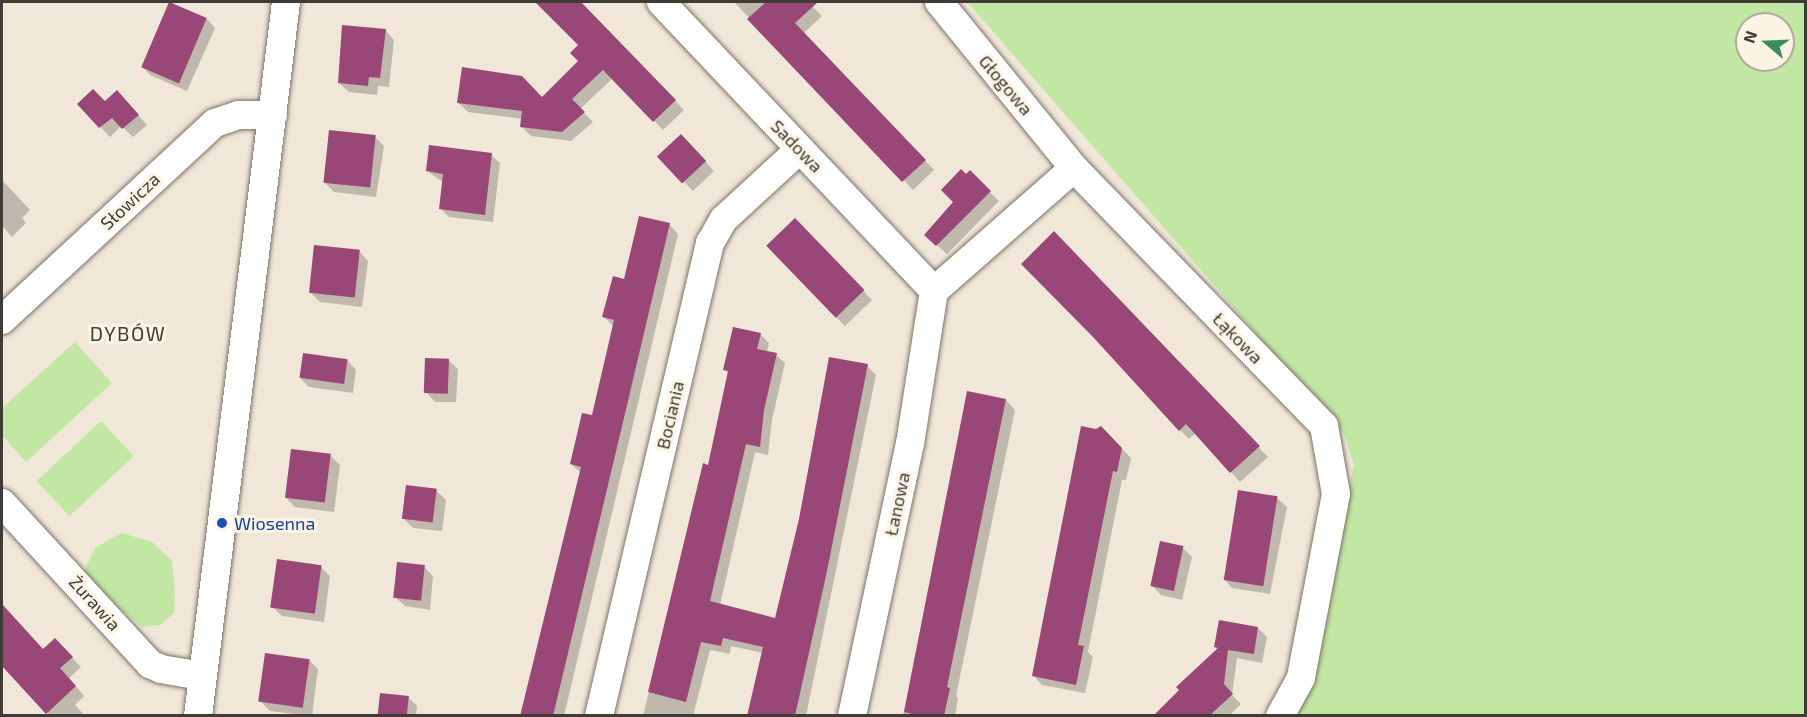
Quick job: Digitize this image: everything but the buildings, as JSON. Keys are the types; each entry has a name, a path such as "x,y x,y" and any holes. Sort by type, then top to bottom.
{"street":[{"path":"198,716 286,2"},
{"name":"Sadowa","path":"661,2 934,291"},
{"name":"Głogowa","path":"939,2 1074,168"},
{"name":"Słowicza","path":"2,320 215,123 238,115 273,116"},
{"name":"Bociania","path":"598,716 710,243 724,219 800,148"},
{"path":"934,291 1074,168"},
{"name":"Łąkowa","path":"1074,168 1324,426 1336,494 1301,678 1280,716"},
{"name":"Łanowa","path":"852,716 910,444 934,291"},
{"name":"Żurawia","path":"2,503 150,664 160,669 202,676"}],"green space":[{"path":"967,2 1805,2 1805,715 1294,715 1311,680 1354,465 1344,434"},
{"path":"75,342 112,383 26,462 2,435 2,408"},
{"path":"101,421 134,456 69,516 37,481"},
{"path":"122,533 152,542 172,561 175,592 174,613 160,625 142,627 112,602 84,571 96,547"}],"place":[{"name":"Wiosenna","path":"222,523"}],"district":[{"name":"DYBÓW","path":"128,333"}]}
